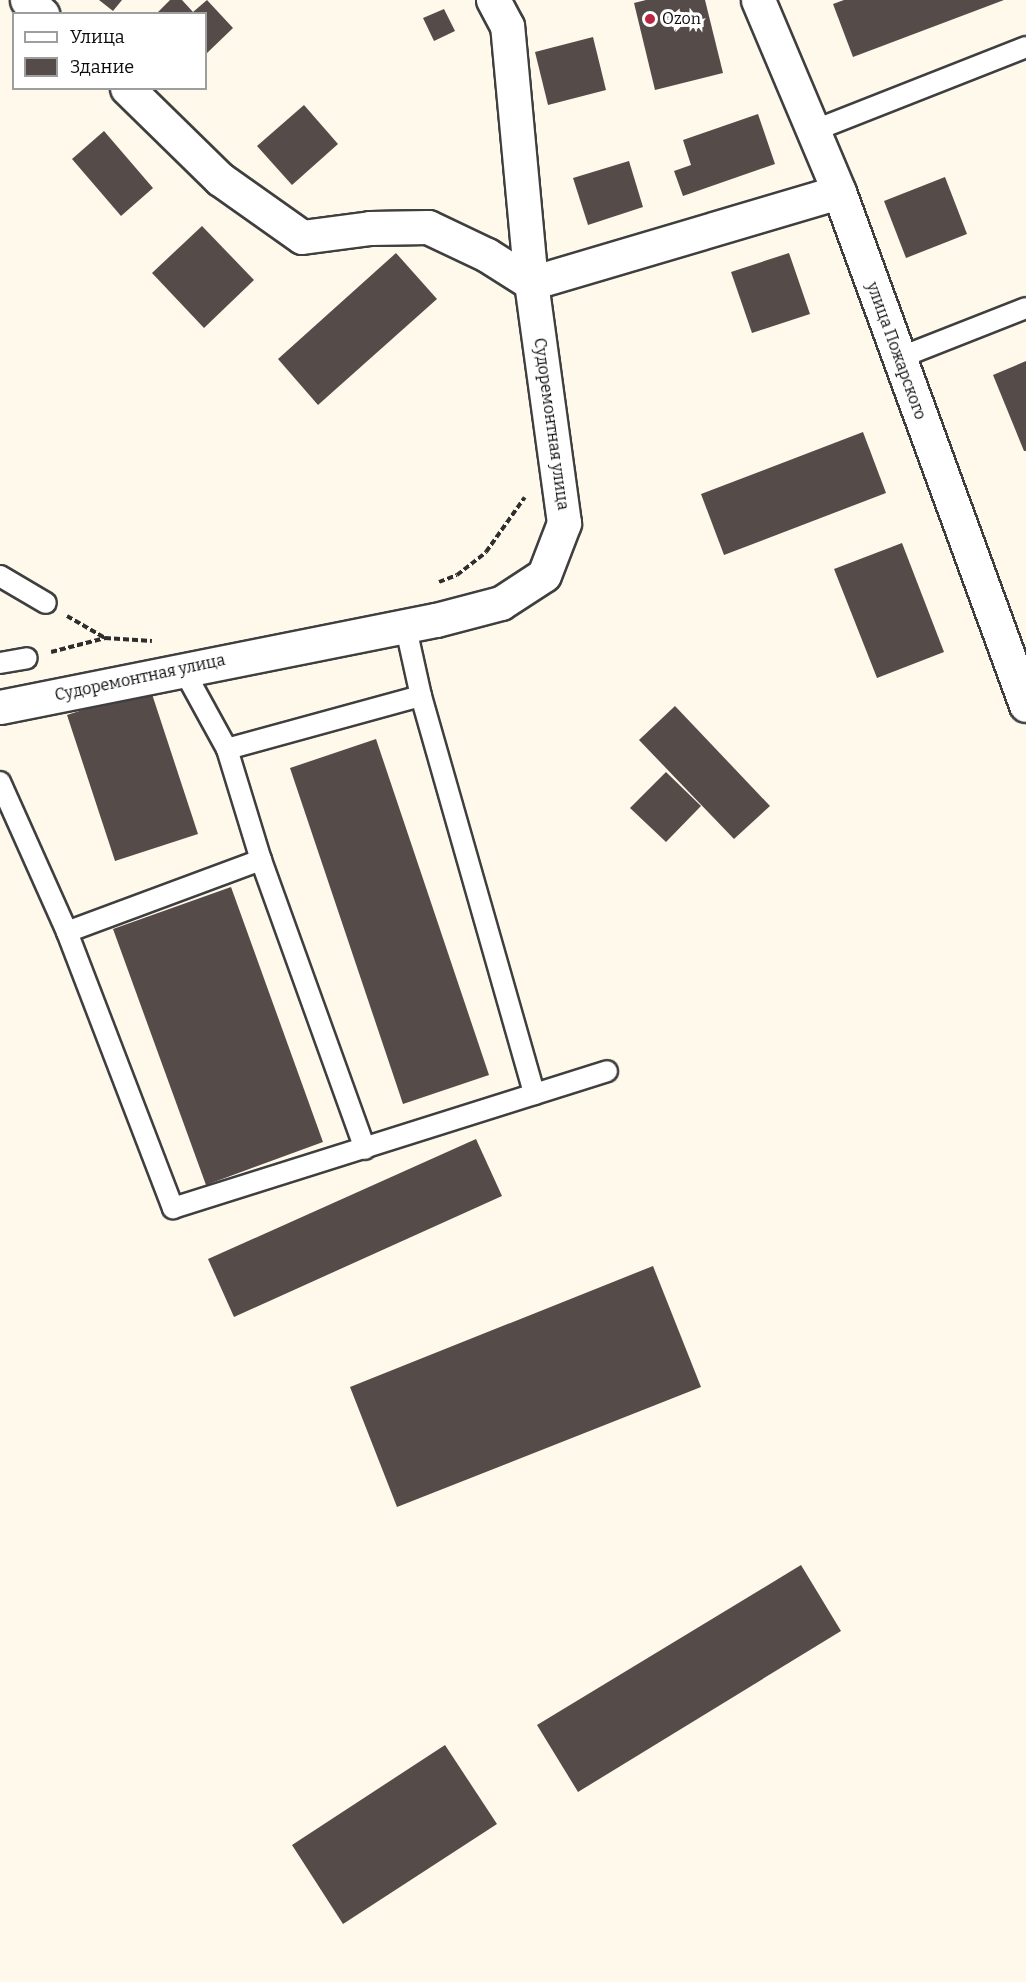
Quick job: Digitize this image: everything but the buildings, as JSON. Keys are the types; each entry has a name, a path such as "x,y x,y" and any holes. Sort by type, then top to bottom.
{"street":[{"path":"27,0 40,12"},
{"name":"Судоремонтная улица","path":"0,707 501,603 544,575 564,523 531,283 507,26 493,0"},
{"name":"улица Пожарского","path":"758,0 838,192 1026,705"},
{"path":"129,90 220,179 302,237 370,228 428,227 487,255 531,283 838,192"}],"lane":[{"path":"813,131 1026,47"},
{"path":"899,358 1026,308"},
{"path":"0,576 46,603"},
{"path":"405,624 420,696 534,1094"},
{"path":"0,663 27,658"},
{"path":"183,669 227,749 261,860 364,1149"},
{"path":"227,749 420,696"},
{"path":"0,782 67,932 173,1208 607,1071"},
{"path":"67,932 261,860"}],"path":[{"path":"430,585 457,575 486,552 509,524 528,486"},
{"path":"46,603 105,638"},
{"path":"27,658 105,638 164,639"}],"place":[{"name":"Ozon","path":"650,19"}]}
